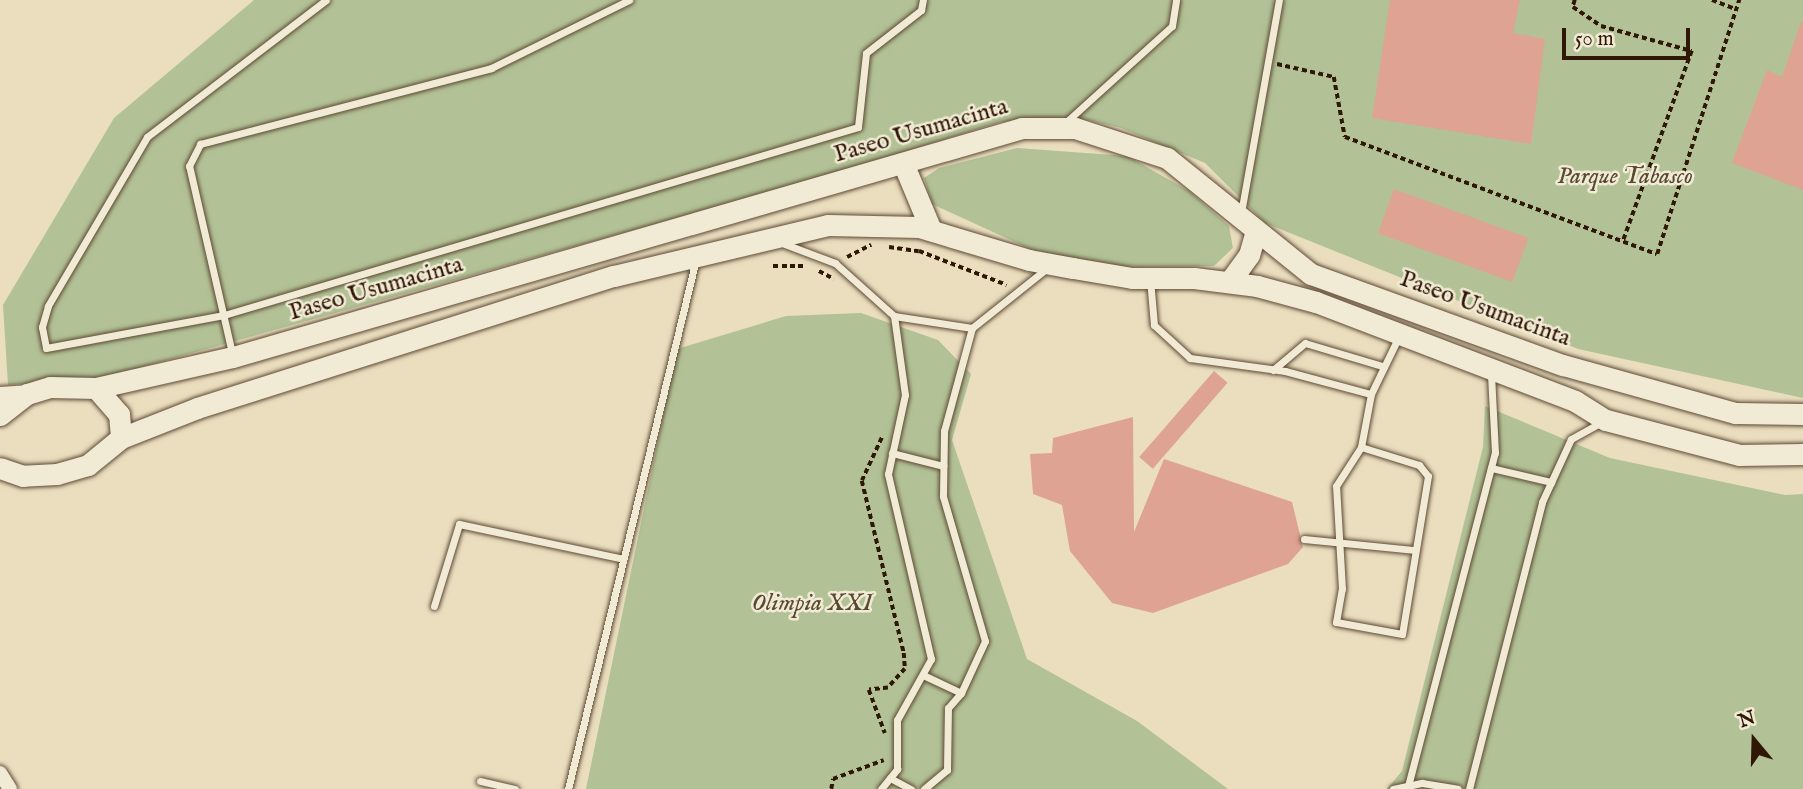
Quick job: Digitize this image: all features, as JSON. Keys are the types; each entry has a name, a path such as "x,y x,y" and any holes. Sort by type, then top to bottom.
{"main road":[{"name":"Paseo Usumacinta","path":"27,394 51,387 96,388 233,357 1022,128 1060,128 1088,131 1167,158 1223,198 1255,234 1311,274 1563,365 1735,413 1803,414"},
{"path":"903,163 931,230"},
{"path":"0,468 23,477 57,474 88,465 121,438 210,404 614,276 828,225 931,230 1052,265 1150,278 1230,281 1316,302 1575,401 1606,419 1739,455 1803,454"},
{"path":"1230,281 1249,255 1255,234"},
{"path":"96,388 119,414 121,438"},
{"path":"0,415 27,394"}],"street":[{"path":"0,396 27,394"},
{"path":"0,773 10,789"}],"lane":[{"path":"326,0 147,138 47,306 42,327 46,348 224,316 858,127 866,53 922,10 923,0"},
{"path":"233,357 189,166 200,144 491,68 629,0"},
{"path":"1060,128 1172,26 1176,0"},
{"path":"1240,217 1279,0"},
{"path":"771,239 835,263 894,316 972,328"},
{"path":"568,789 696,256"},
{"path":"924,789 947,770 948,708 961,693 985,641 943,496 944,431 972,328 1052,265"},
{"path":"1150,278 1154,325 1191,358 1273,369 1371,394"},
{"path":"881,789 897,769 897,720 930,659 888,474 905,395 894,316"},
{"path":"1362,447 1419,465 1428,476 1402,634 1336,622 1342,589 1336,486 1362,447 1371,394 1382,366 1400,334"},
{"path":"1273,369 1305,343 1382,366"},
{"path":"1408,786 1494,453 1491,369"},
{"path":"1469,789 1542,502 1571,439 1606,419"},
{"path":"892,453 943,466"},
{"path":"1491,468 1551,482"},
{"path":"434,606 459,524 623,559"},
{"path":"1304,539 1341,545 1415,550"},
{"path":"923,675 961,693"},
{"path":"890,778 911,789"},
{"path":"480,781 516,789"},
{"path":"1394,789 1422,783 1458,789"}],"path":[{"path":"1575,0 1573,7 1601,26 1692,51 1623,242"},
{"path":"1712,0 1736,9"},
{"path":"1268,62 1334,77 1345,137 1657,254 1739,0"},
{"path":"835,263 872,244 919,251 1020,290"},
{"path":"773,266 810,265 846,286"},
{"path":"885,430 862,481 904,653 905,669 888,688 869,690 889,744"},
{"path":"831,789 833,779 883,763 886,753"}],"green space":[{"name":"Parque Tabasco","path":"254,0 1803,0 1803,398 1578,349 1265,223 1205,163 1121,128 1075,117 1000,122 823,177 106,377 8,385 3,305 114,118"},
{"path":"1017,148 1127,156 1189,191 1229,226 1233,248 1214,266 1109,267 1030,249 932,204 924,178 939,168"},
{"name":"Olimpia XXI","path":"861,313 938,340 971,374 952,440 1027,659 1137,721 1228,789 586,789 677,349 786,316"},
{"path":"1485,406 1610,458 1785,495 1803,494 1803,789 1387,789 1402,771 1483,447"}],"building":[{"path":"1390,0 1520,0 1513,33 1545,39 1531,144 1372,118"},
{"path":"1801,22 1803,190 1732,163 1767,70 1782,77"},
{"path":"1394,189 1528,238 1512,282 1378,233"},
{"path":"1214,371 1228,383 1153,469 1139,457"},
{"path":"1133,417 1134,532 1164,459 1292,502 1303,547 1288,564 1153,613 1112,603 1070,551 1062,505 1033,494 1030,454 1052,453 1053,438"}]}
